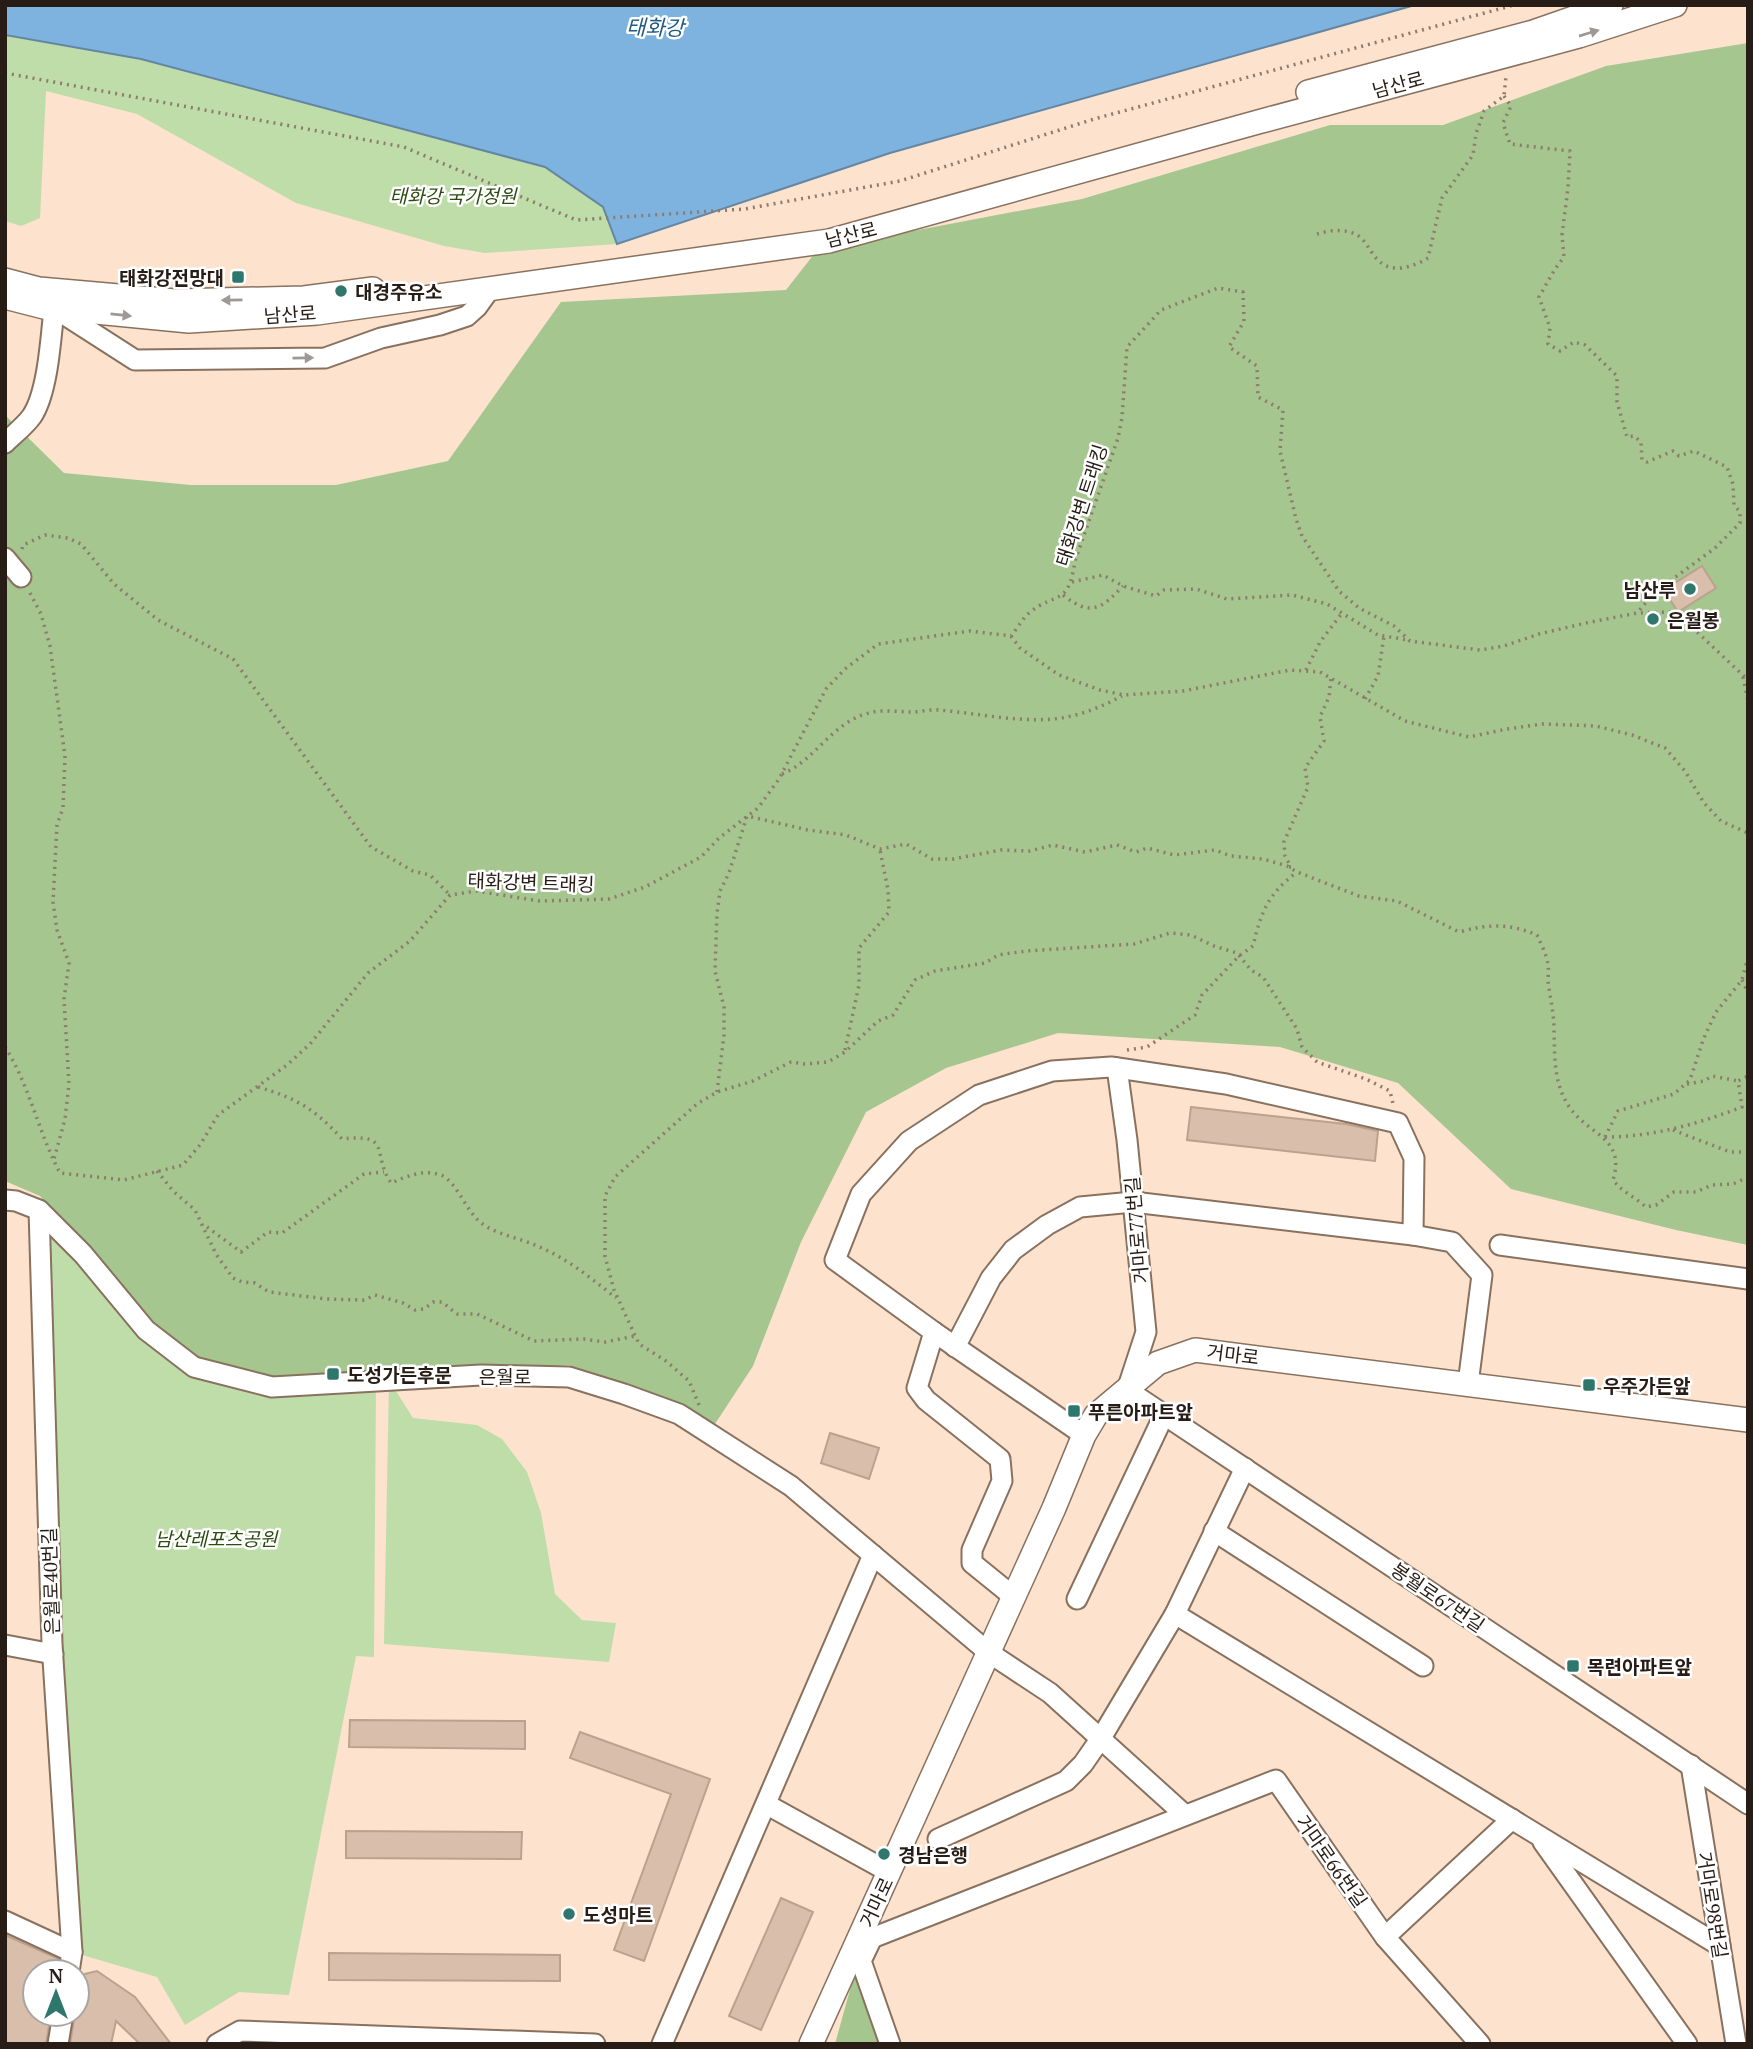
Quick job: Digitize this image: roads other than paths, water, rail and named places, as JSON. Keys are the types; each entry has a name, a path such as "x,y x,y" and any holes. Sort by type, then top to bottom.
{"main road":[{"name":"남산로","path":"5,280 39,289 175,301 304,298 748,242 828,229 875,218 1363,76 1533,32 1611,5"},
{"name":"남산로","path":"5,297 54,308 189,321 317,313 829,241 1258,121 1579,36 1675,5"},
{"name":"거마로","path":"811,2044 1054,1508 1084,1435 1097,1415 1158,1363 1195,1350 1748,1420"}],"street":[{"path":"5,443 32,416 40,399 50,348 54,308 135,360 325,358 381,338 467,316 489,289"},
{"path":"5,558 21,577"},
{"path":"1084,1435 835,1260 861,1194 909,1141 979,1095 1052,1071 1117,1068 1226,1084 1398,1123 1414,1158 1413,1236"},
{"name":"거마로77번길","path":"1117,1068 1146,1332 1127,1390"},
{"name":"은월로","path":"5,1200 16,1200 39,1210 83,1254 146,1330 194,1367 272,1387 481,1375 569,1377 679,1414 792,1486 988,1652 1050,1693 1185,1815"},
{"path":"956,1347 991,1279 1013,1250 1047,1225 1080,1208 1133,1202 1452,1242 1482,1275 1468,1384"},
{"name":"은월로40번길","path":"39,1210 53,1654 71,1958"},
{"path":"1500,1245 1748,1279"},
{"path":"934,1332 917,1388 926,1401 1000,1459 1002,1481 972,1550 972,1563 1014,1597"},
{"name":"봉월로67번길","path":"1127,1390 1748,1804"},
{"path":"1077,1599 1164,1415"},
{"path":"939,1839 1066,1781 1083,1764 1175,1614 1245,1468"},
{"path":"1214,1531 1423,1665"},
{"path":"662,2044 873,1555"},
{"path":"1175,1614 1720,1946"},
{"path":"5,1645 53,1654"},
{"name":"거마로98번길","path":"1690,1765 1736,2044"},
{"name":"거마로66번길","path":"890,2044 861,1961 872,1938 1276,1780 1385,1937 1480,2044"},
{"path":"766,1804 889,1872"},
{"path":"1385,1937 1512,1819"},
{"path":"1538,1835 1687,2044"},
{"path":"5,1921 72,1952"},
{"path":"216,2044 240,2031 594,2044"}],"water":[{"name":"태화강","path":"5,5 1415,5 890,153 617,244 603,207 545,167 141,59 5,35"}],"place":[{"name":"태화강전망대","path":"238,277"},
{"name":"대경주유소","path":"341,291"},
{"name":"남산루","path":"1690,589"},
{"name":"은월봉","path":"1653,619"},
{"name":"도성가든후문","path":"333,1374"},
{"name":"우주가든앞","path":"1589,1385"},
{"name":"푸른아파트앞","path":"1074,1411"},
{"name":"목련아파트앞","path":"1573,1666"},
{"name":"경남은행","path":"884,1854"},
{"name":"도성마트","path":"569,1914"}],"park label":[{"name":"태화강 국가정원","path":"453,195"},
{"name":"남산레포츠공원","path":"216,1538"}]}
